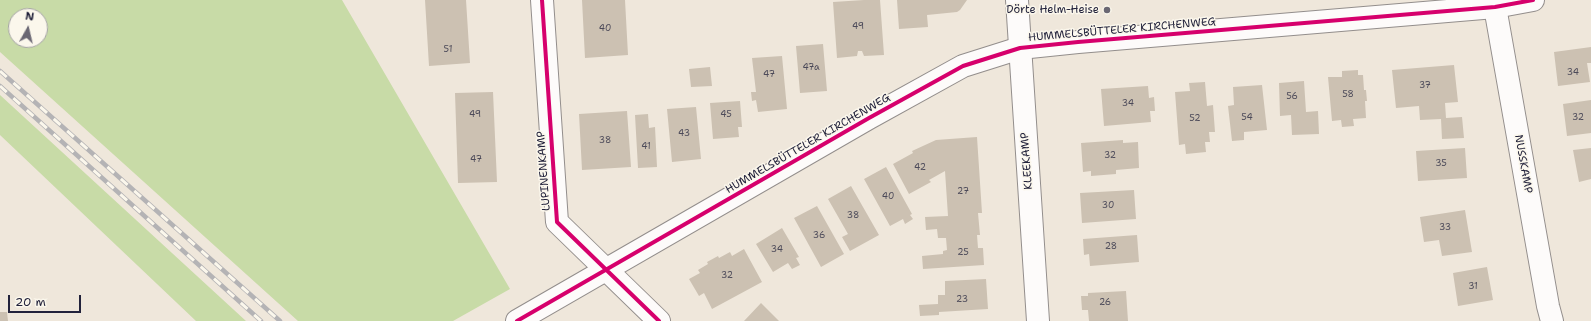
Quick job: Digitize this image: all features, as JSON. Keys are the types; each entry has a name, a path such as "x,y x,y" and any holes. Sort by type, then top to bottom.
{"street":[{"name":"LUPINENKAMP","path":"542,0 557,222 659,321"},
{"name":"KLEEKAMP","path":"1017,0 1038,321"},
{"name":"HUMMELSBÜTTELER KIRCHENWEG","path":"517,321 869,118 963,66 1020,48 1094,40 1495,7 1533,0"},
{"name":"NUSSKAMP","path":"1495,7 1548,306 1552,321"}],"green space":[{"path":"0,0 342,0 510,289 453,321 298,321 0,52"},
{"path":"0,95 246,321 196,321 0,135"}],"building":[{"path":"425,0 466,0 470,63 429,66"},
{"path":"582,0 625,0 628,55 585,58"},
{"path":"880,0 884,55 864,56 862,51 858,51 857,56 837,58 833,2"},
{"path":"897,0 967,0 957,12 927,15 928,27 899,29"},
{"path":"823,44 827,91 800,93 796,46"},
{"path":"1591,47 1591,63 1587,63 1590,82 1558,86 1554,52"},
{"path":"782,56 787,109 758,112 756,100 752,101 751,92 756,92 752,58"},
{"path":"1454,65 1458,102 1445,103 1446,118 1462,117 1464,138 1442,139 1441,119 1420,120 1419,106 1396,108 1392,70"},
{"path":"710,67 712,86 691,87 689,69"},
{"path":"1358,70 1358,75 1363,75 1364,90 1366,90 1366,118 1353,119 1354,126 1342,127 1341,120 1332,121 1328,77 1342,77 1342,71"},
{"path":"1304,81 1306,112 1318,111 1319,134 1292,135 1291,115 1280,116 1279,83"},
{"path":"1205,82 1207,106 1213,105 1215,132 1209,132 1210,142 1205,142 1206,152 1186,154 1185,144 1179,145 1175,92 1190,91 1189,83"},
{"path":"1262,85 1267,130 1244,132 1244,140 1232,141 1228,106 1234,105 1233,87"},
{"path":"1148,86 1149,98 1154,97 1155,111 1150,111 1151,122 1104,126 1101,89"},
{"path":"493,92 497,182 458,183 455,93"},
{"path":"1591,100 1591,133 1567,136 1563,104"},
{"path":"740,101 742,127 738,127 739,137 713,139 710,103"},
{"path":"696,107 701,159 672,162 667,109"},
{"path":"627,111 631,167 582,170 579,114"},
{"path":"648,114 649,128 655,127 657,167 638,168 635,115"},
{"path":"977,137 982,213 978,213 980,235 977,235 978,248 983,248 984,265 923,269 922,256 943,254 943,251 947,250 946,238 938,238 937,229 926,230 925,217 948,216 945,171 929,180 931,182 909,194 893,164 913,153 912,151 936,140"},
{"path":"1123,140 1123,143 1138,142 1139,168 1116,170 1116,174 1091,176 1091,171 1083,172 1081,143"},
{"path":"1465,148 1467,178 1418,181 1416,151"},
{"path":"1591,148 1591,179 1579,182 1573,150"},
{"path":"886,167 912,214 910,215 913,219 905,224 903,219 890,226 864,179"},
{"path":"851,186 879,235 850,251 842,237 848,234 828,199"},
{"path":"1134,190 1136,219 1082,223 1080,193"},
{"path":"817,206 844,254 821,267 794,218"},
{"path":"1465,210 1472,252 1442,256 1439,240 1424,242 1420,217"},
{"path":"782,228 799,257 796,258 800,265 792,269 788,263 773,272 756,244"},
{"path":"1137,235 1139,262 1090,266 1089,254 1084,255 1083,239"},
{"path":"744,249 762,282 712,309 704,293 699,296 689,279 700,273 698,270 708,264 707,262 718,256 719,258 730,252 732,256"},
{"path":"1487,267 1493,300 1458,306 1453,273"},
{"path":"986,279 988,309 939,312 939,315 920,316 919,305 938,304 938,295 945,295 945,281"},
{"path":"1126,291 1128,321 1089,321 1088,310 1082,310 1081,296 1088,296 1088,293"},
{"path":"761,303 779,321 744,321"},
{"path":"0,312 7,312 8,321 0,321"}],"railway":[{"path":"0,71 280,321"},
{"path":"0,86 261,321"}],"cycle path":[{"path":"542,0 557,222 659,321"},
{"path":"517,321 869,118 963,66 1020,48 1495,7 1533,0"}],"place":[{"name":"Dörte Helm-Heise","path":"1107,10"}]}
